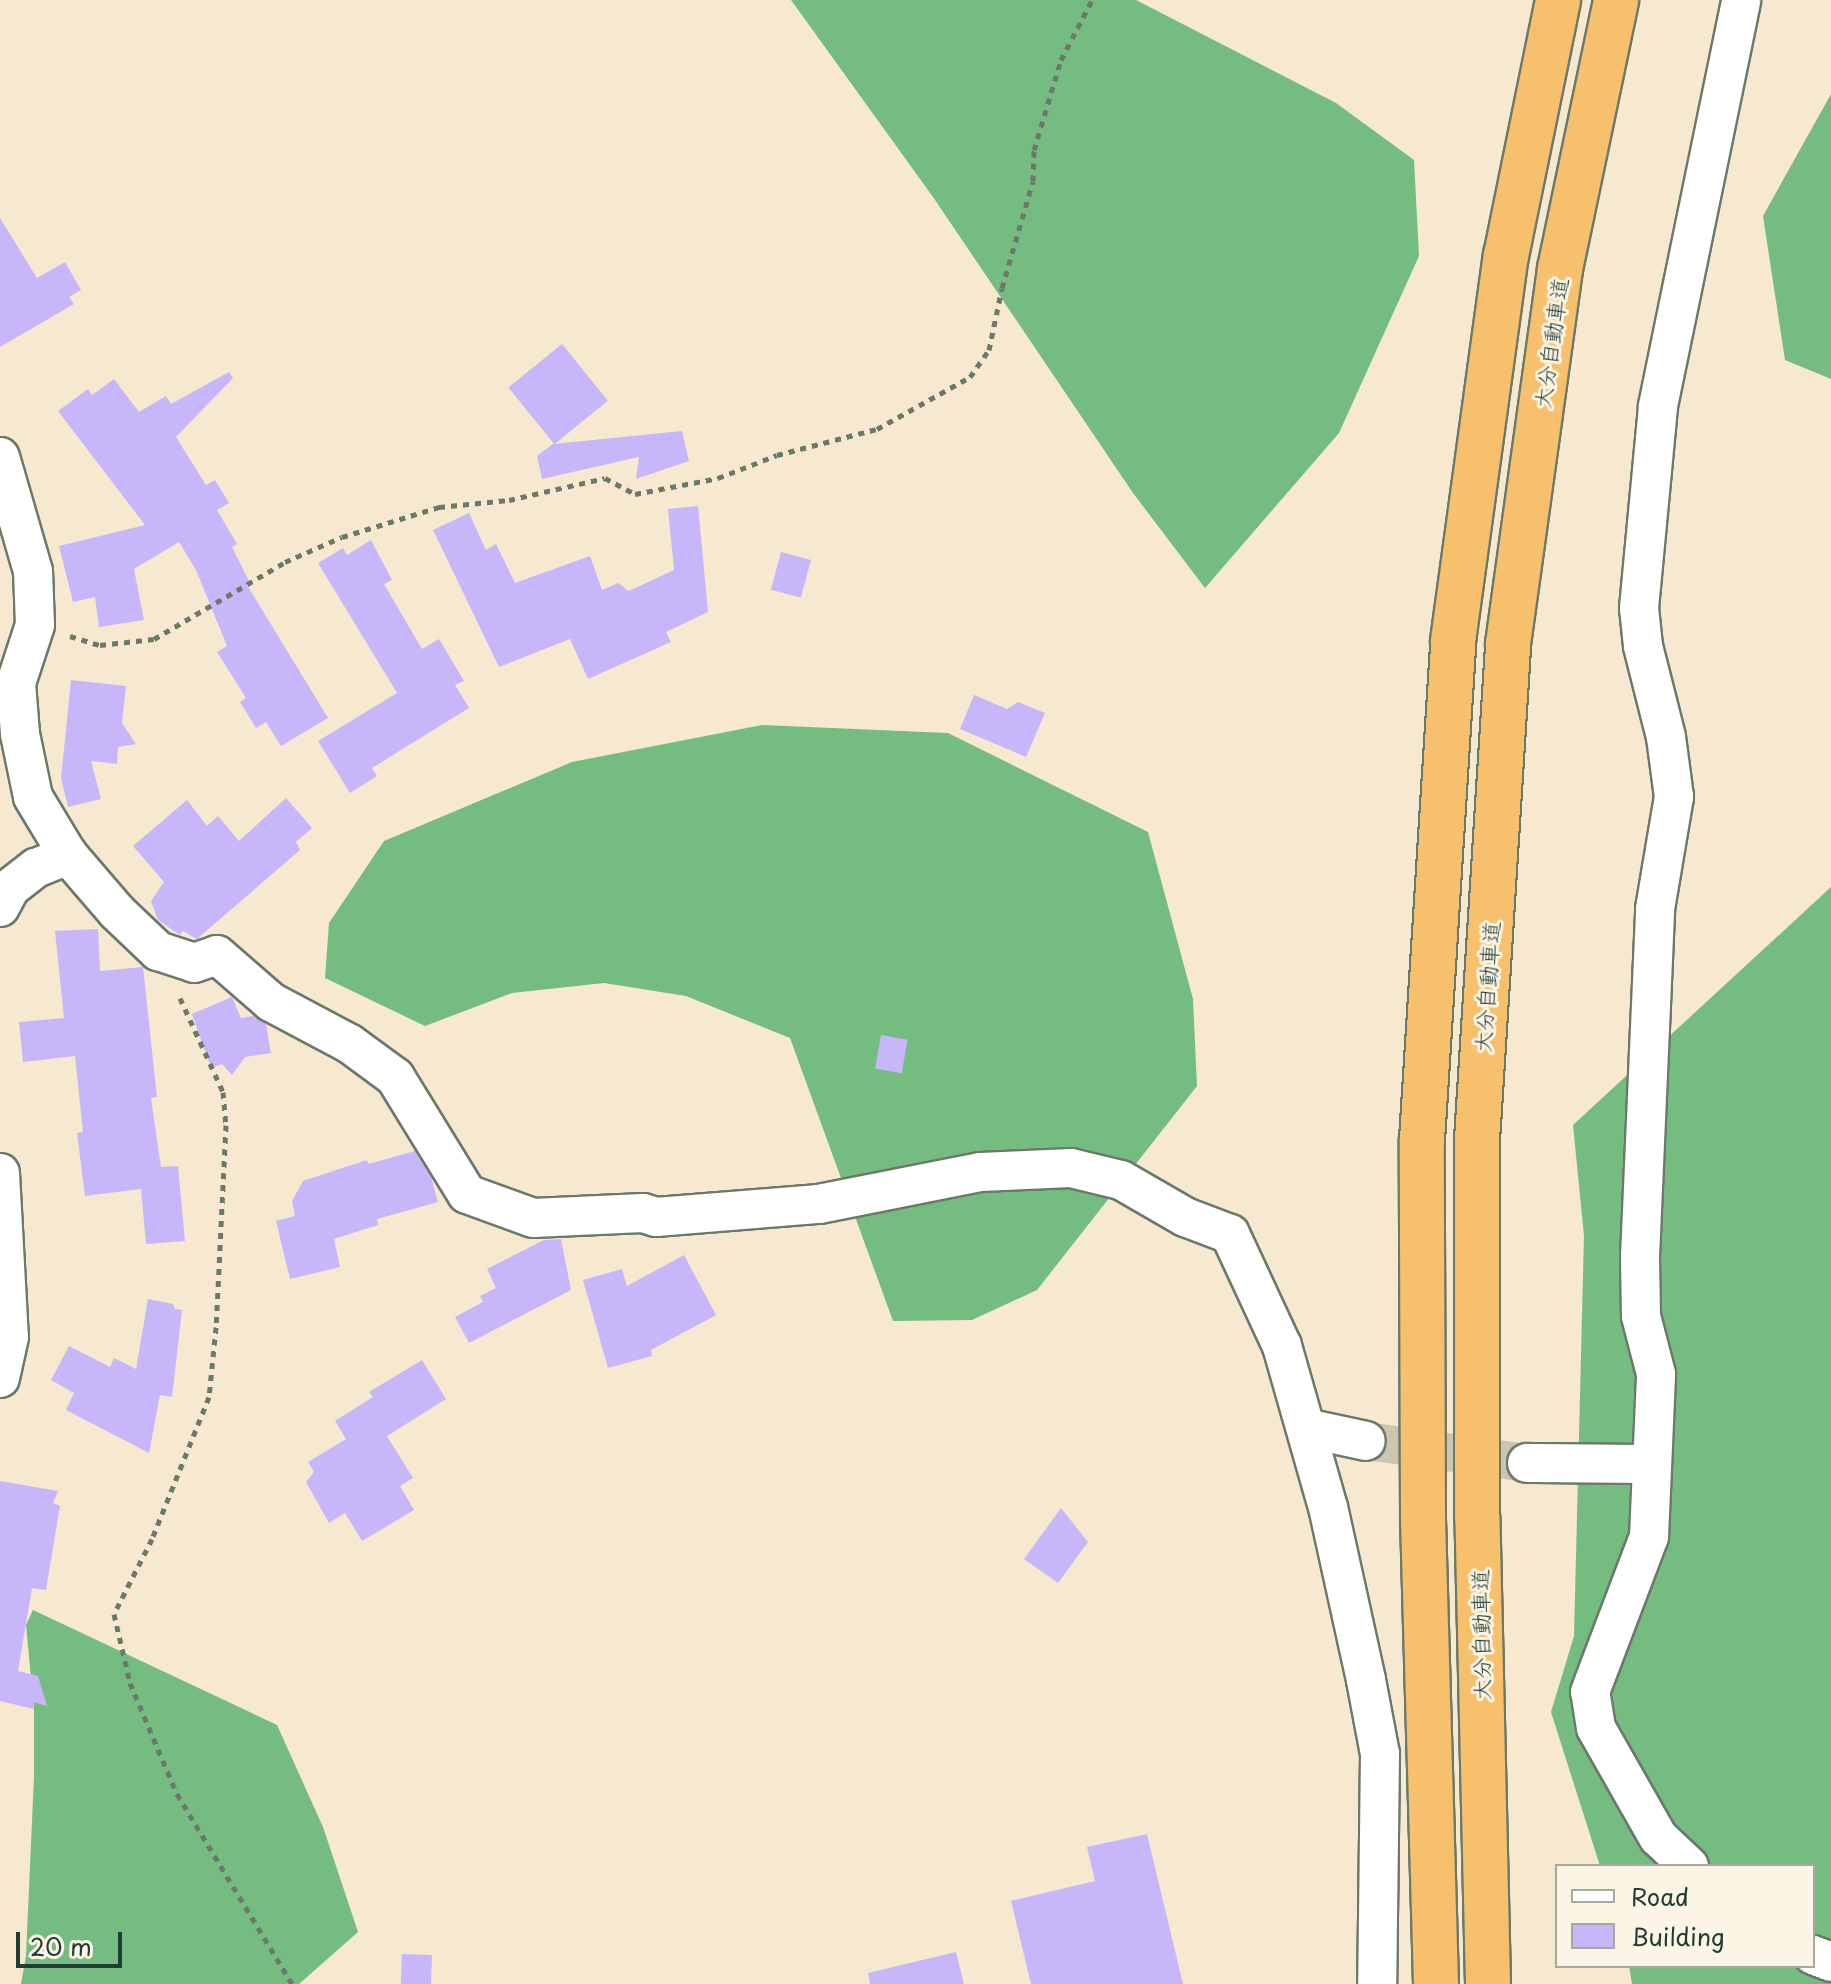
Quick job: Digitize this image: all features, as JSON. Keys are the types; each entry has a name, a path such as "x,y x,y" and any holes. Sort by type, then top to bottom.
{"highway":[{"path":"1436,1984 1423,1516 1422,1140 1455,626 1506,256 1558,0"},
{"name":"大分自動車道","path":"1488,1984 1477,1517 1477,1140 1508,644 1560,269 1616,0"}],"street":[{"path":"1687,1864 1658,1837 1596,1728 1590,1692 1649,1537 1656,1374 1641,1316 1640,1257 1655,909 1674,797 1666,737 1643,646 1639,608 1658,406 1741,0"},
{"path":"0,457 33,571 35,625 8,698 20,734 33,797 68,855 117,912 158,951 194,963 217,955 271,1002 350,1044 395,1077 467,1194 533,1218 643,1213 656,1217 819,1204 981,1172 1071,1168 1121,1180 1185,1217 1230,1234 1282,1346 1306,1428 1345,1581 1380,1754 1377,1984"},
{"path":"0,907 10,888 36,868 68,855"},
{"path":"0,1173 9,1337 0,1378"},
{"path":"1306,1428 1366,1441"},
{"path":"1527,1463 1652,1464"}],"path":[{"path":"35,625 100,645 154,639 285,562 342,537 439,507 509,500 605,478 635,494 718,478 777,455 877,429 970,377 989,350 1002,288 1033,181 1034,150 1061,60 1092,0"},
{"path":"158,951 223,1092 226,1125 216,1327 209,1397 152,1539 114,1614 130,1683 177,1794 292,1984"}],"green space":[{"path":"791,0 1136,0 1336,103 1414,160 1419,256 1339,433 1205,588 1133,493 933,197"},
{"path":"1831,94 1831,379 1785,360 1763,216"},
{"path":"762,725 948,733 1148,832 1193,999 1197,1086 1037,1290 972,1320 893,1321 790,1038 686,996 604,983 512,993 425,1026 325,978 329,923 384,841 572,762"},
{"path":"1831,887 1831,1984 1632,1984 1629,1968 1815,1968 1815,1864 1599,1864 1551,1712 1574,1636 1584,1236 1573,1125"},
{"path":"33,1610 277,1725 323,1827 358,1932 299,1984 21,1984 26,1956 34,1776 34,1709 26,1625"}],"building":[{"path":"0,218 37,278 65,262 81,290 69,297 74,304 0,347"},
{"path":"562,344 608,401 554,444 508,387"},
{"path":"229,372 233,378 176,437 206,485 215,480 229,503 217,510 237,544 232,547 250,583 247,585 328,718 281,746 266,722 256,728 240,702 246,698 217,652 227,646 196,570 179,542 134,569 144,620 99,627 95,597 73,602 59,546 145,525 58,411 88,389 92,395 114,379 139,412 166,396 171,404"},
{"path":"682,431 689,461 636,479 639,457 542,479 537,456 553,444"},
{"path":"698,506 708,612 666,632 671,642 588,679 570,639 499,667 433,530 469,513 486,550 496,544 515,583 590,556 602,590 618,583 629,591 674,570 668,509"},
{"path":"371,540 392,580 384,584 422,649 439,639 464,681 455,685 469,708 372,768 377,776 350,793 318,741 397,693 318,563 343,548 347,555"},
{"path":"781,552 811,560 801,598 771,590"},
{"path":"71,680 126,686 122,723 136,744 118,747 117,764 91,761 101,799 68,807 61,778"},
{"path":"974,695 1007,709 1018,702 1045,713 1026,757 960,729"},
{"path":"286,798 312,828 296,842 300,850 197,939 183,931 180,935 158,920 151,901 164,882 133,846 187,800 207,826 218,816 239,841"},
{"path":"98,929 100,971 143,967 157,1097 151,1098 161,1167 178,1166 185,1241 146,1244 141,1189 85,1196 77,1133 83,1132 75,1056 23,1062 19,1022 64,1018 55,931"},
{"path":"232,997 241,1018 253,1016 266,1024 271,1053 245,1057 232,1075 222,1064 211,1068 192,1014"},
{"path":"881,1035 908,1040 902,1073 875,1068"},
{"path":"415,1151 431,1177 438,1202 377,1219 378,1225 334,1239 340,1267 290,1279 276,1221 295,1216 292,1201 303,1181 367,1160 368,1164"},
{"path":"561,1239 571,1290 469,1343 455,1317 483,1302 480,1296 496,1288 487,1269 544,1240"},
{"path":"684,1255 716,1315 651,1350 652,1356 608,1368 583,1280 622,1269 627,1286"},
{"path":"148,1299 173,1304 175,1309 182,1310 172,1397 160,1395 149,1453 66,1410 74,1393 51,1380 69,1346 110,1367 114,1358 136,1369"},
{"path":"422,1360 446,1399 387,1436 413,1478 400,1486 414,1510 362,1541 345,1513 329,1523 306,1482 314,1472 308,1462 346,1439 335,1421 373,1397 369,1392"},
{"path":"0,1481 58,1491 53,1503 60,1506 46,1590 32,1588 18,1671 38,1676 47,1706 33,1702 34,1709 0,1701"},
{"path":"1061,1508 1088,1542 1058,1583 1024,1559"},
{"path":"1147,1834 1183,1984 1031,1984 1011,1901 1095,1881 1087,1847"},
{"path":"956,1952 964,1984 870,1984 868,1973"},
{"path":"402,1954 432,1955 431,1984 401,1984"}],"tunnel":[{"path":"1366,1441 1527,1463"}]}
